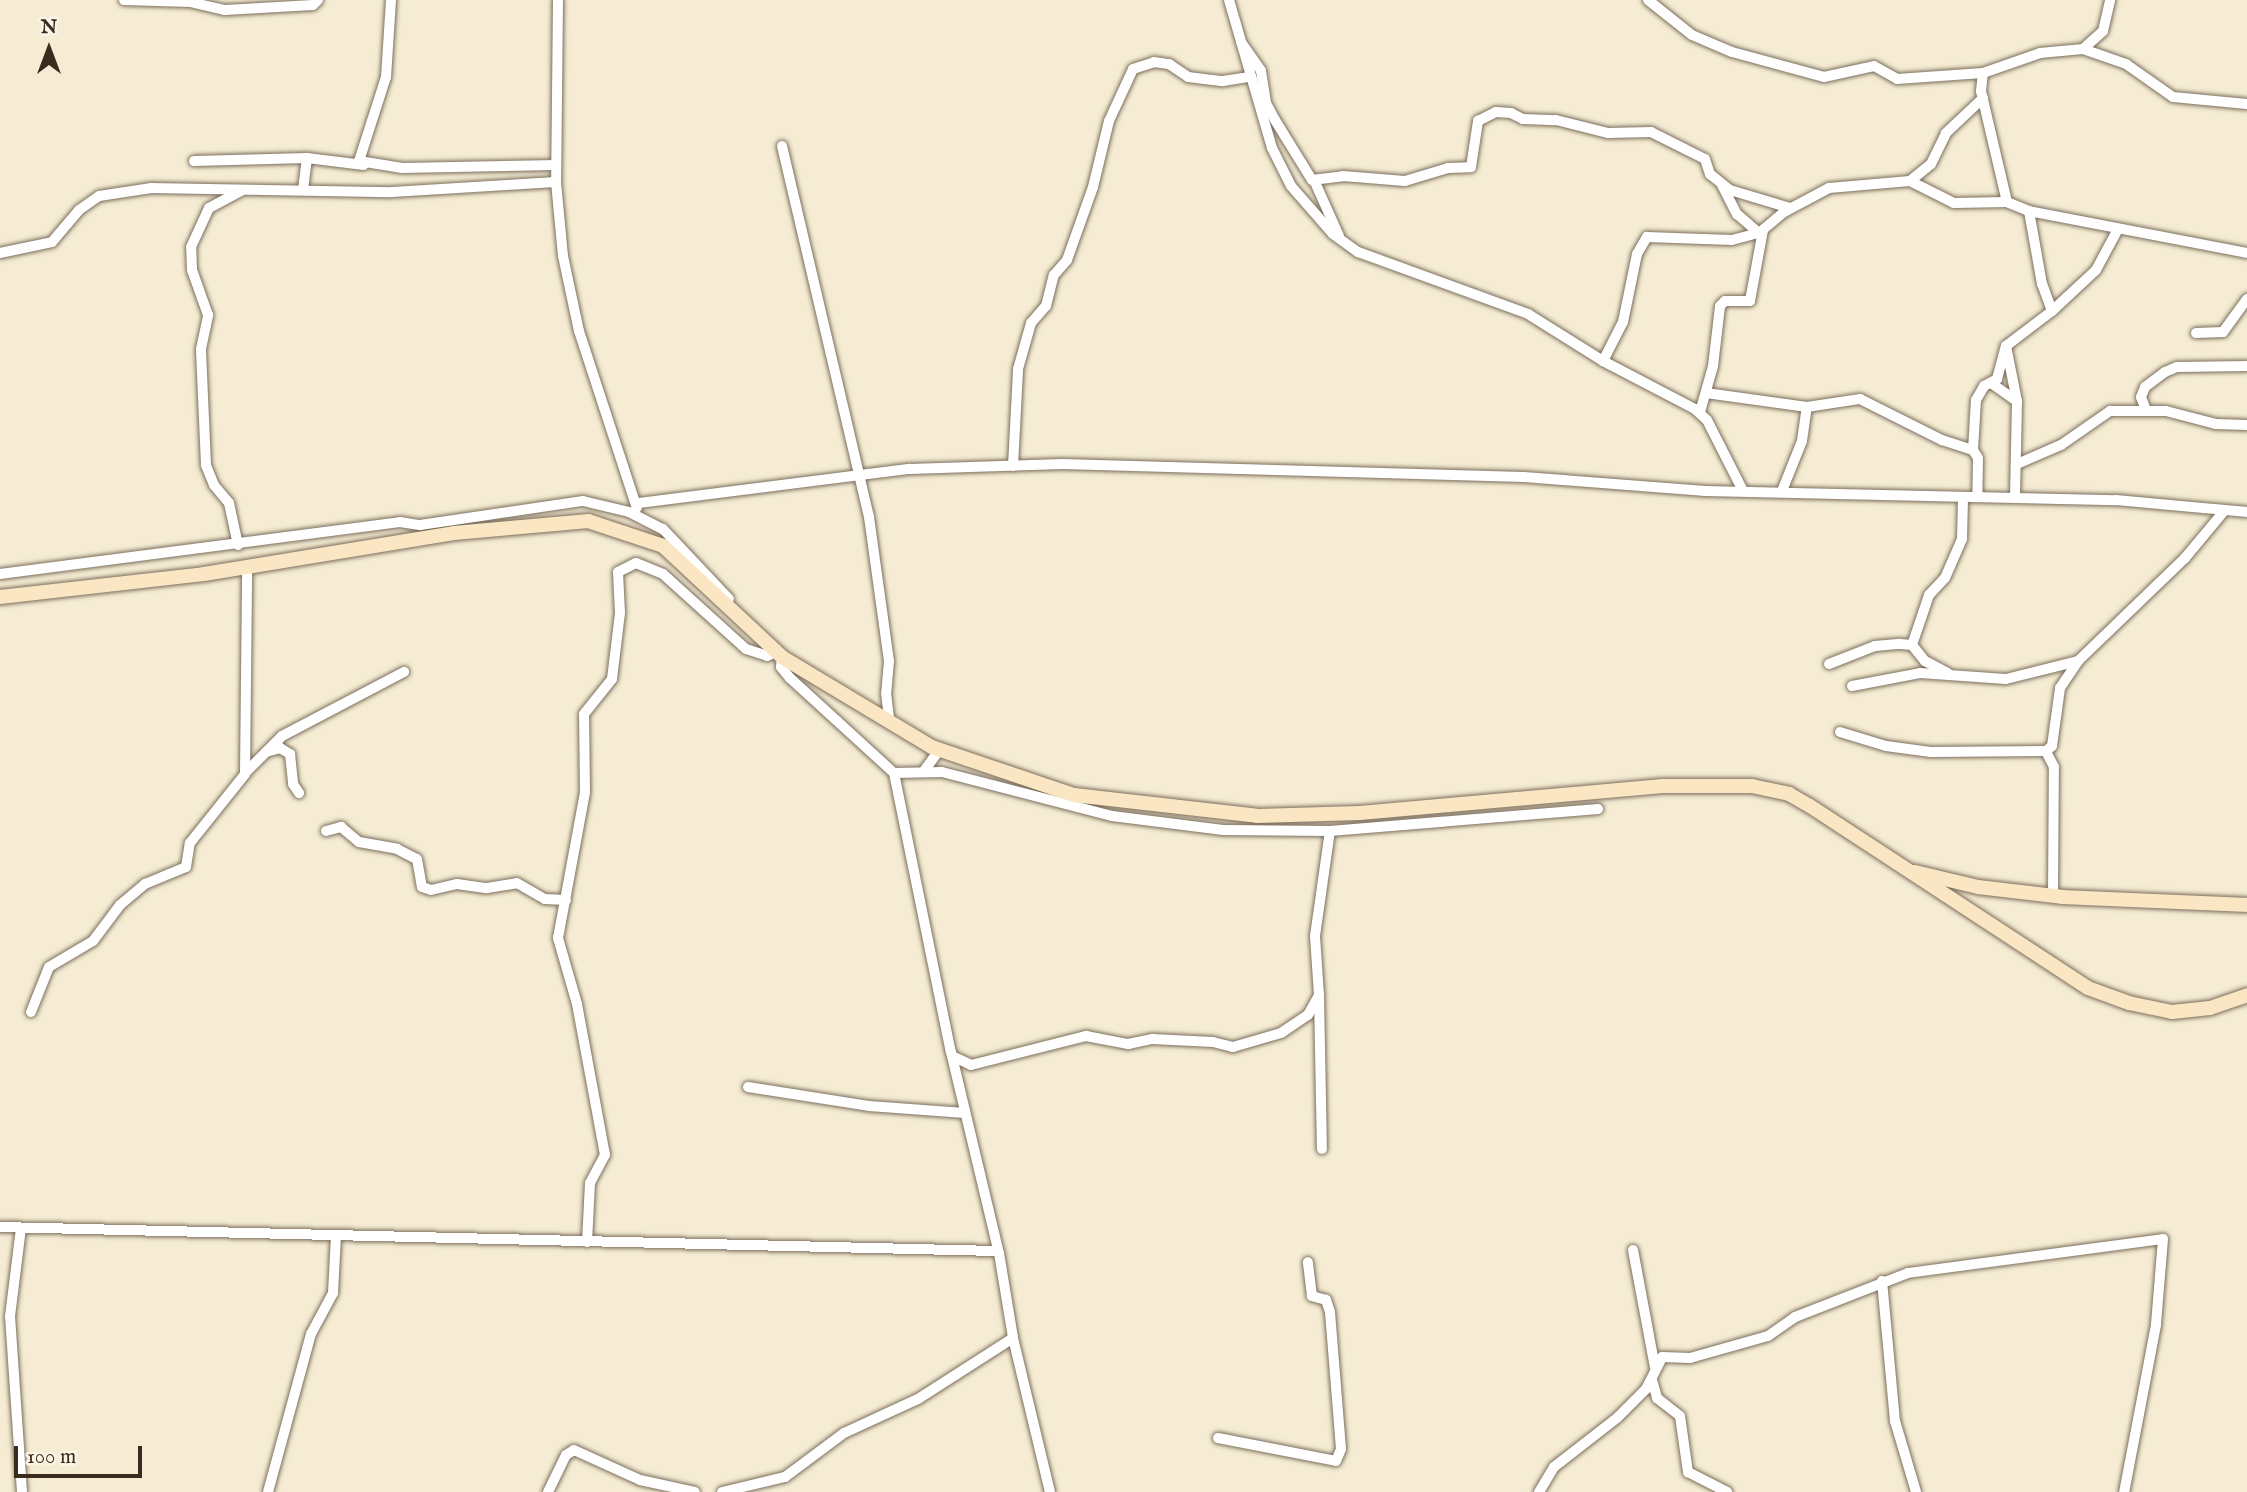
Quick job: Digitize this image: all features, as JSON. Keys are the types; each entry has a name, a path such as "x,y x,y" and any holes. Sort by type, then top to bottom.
{"street":[{"path":"124,0 190,2 225,10 313,5 318,0"},
{"path":"365,165 359,161 359,152 386,77 391,0"},
{"path":"558,0 556,182 563,256 579,331 639,503 635,515"},
{"path":"1229,0 1248,77 1272,148 1291,186 1341,240 1389,264 1519,309 1602,361 1700,412 1743,491"},
{"path":"1648,0 1692,35 1732,52 1824,77 1874,66 1897,79 1983,73 2040,53 2083,49 2126,64 2173,97 2247,104"},
{"path":"2083,49 2103,31 2110,0"},
{"path":"1237,36 1261,71 1266,103 1314,180 1341,240"},
{"path":"1013,466 1018,369 1031,323 1046,306 1054,275 1067,260 1093,187 1109,121 1133,69 1154,62 1169,64 1188,77 1223,81 1248,77"},
{"path":"1983,73 1983,98 2007,202"},
{"path":"1602,361 1623,322 1637,254 1647,237 1717,241 1761,231 1790,208 1829,188 1910,180 1931,164 1946,133 1983,98"},
{"path":"1314,180 1343,176 1405,180 1448,168 1471,167 1475,163 1474,130 1478,121 1496,112 1588,126 1608,133 1651,132 1704,159 1710,174 1722,185 1745,197 1790,208"},
{"path":"782,146 856,474 869,517 890,661 889,719"},
{"path":"303,190 307,158"},
{"path":"194,160 307,158 365,165 556,165"},
{"path":"1910,180 1954,203 2007,202 2029,211 2118,229 2160,233 2247,253"},
{"path":"0,253 52,242 79,209 99,196 178,186 418,191 556,182"},
{"path":"1722,185 1737,214 1761,231"},
{"path":"238,544 229,503 214,485 206,465 201,349 208,315 192,270 191,247 209,208 245,189"},
{"path":"2029,211 2042,284 2052,311"},
{"path":"1978,497 1978,458 1973,450 1976,400 1992,383 2006,346 2052,311 2096,270 2118,229"},
{"path":"1700,412 1706,393 1720,306 1725,300 1750,301 1761,231"},
{"path":"2196,333 2222,332 2247,299"},
{"path":"2006,346 2017,401 2015,497"},
{"path":"2146,410 2141,397 2145,387 2165,372 2177,367 2247,366"},
{"path":"1992,383 2017,401"},
{"path":"1706,393 1807,407 1860,399 1942,440 1973,450"},
{"path":"1782,491 1802,442 1807,407"},
{"path":"2017,464 2061,445 2110,411 2146,410 2247,425"},
{"path":"639,503 723,496 856,474 1062,464 1524,477 1743,491 2116,499 2247,512"},
{"path":"1912,645 1929,595 1945,578 1962,539 1963,497"},
{"path":"0,574 583,501 635,515 663,529 700,564 738,607 734,616"},
{"path":"1840,732 1885,746 1931,752 2046,751 2052,746 2062,686 2078,661 2185,558 2225,510"},
{"path":"0,597 247,566 454,533 587,522 663,546 734,616 779,654 939,750 1074,795 1257,816 1360,813 1663,786 1752,786 1799,800 2033,955 2088,988 2120,1000 2172,1012 2192,1012 2247,995"},
{"path":"587,1241 590,1183 605,1155 577,1004 560,949 585,792 584,714 612,679 620,613 618,572 636,563 663,574 746,649 767,656 779,654"},
{"path":"245,775 247,566"},
{"path":"1829,664 1875,646 1912,645"},
{"path":"1912,645 1925,661 1954,677"},
{"path":"779,654 781,667 790,678 894,773 952,1056 998,1251 1013,1338 1050,1492"},
{"path":"1852,686 1920,673 2006,679 2078,661"},
{"path":"2042,669 2057,677 2062,686"},
{"path":"31,1012 49,967 93,941 120,905 145,884 186,867 190,843 262,753 324,711 404,672"},
{"path":"247,748 251,753 280,748 290,754 293,784 299,793"},
{"path":"924,771 939,750"},
{"path":"2046,751 2054,766 2053,896"},
{"path":"894,773 924,771 1112,816 1223,830 1330,831 1598,809"},
{"path":"326,831 341,827 359,842 397,849 417,859 422,887 431,890 457,884 487,888 517,883 529,886 545,899 566,900"},
{"path":"1322,1149 1315,936 1330,831"},
{"path":"1906,870 1978,887 2053,896 2247,905"},
{"path":"952,1056 971,1065 1086,1036 1128,1044 1152,1039 1213,1042 1233,1047 1281,1033 1308,1015 1319,995"},
{"path":"748,1087 934,1114 965,1113"},
{"path":"0,1227 998,1251"},
{"path":"21,1228 10,1328 22,1492"},
{"path":"268,1492 311,1334 333,1293 336,1236"},
{"path":"1539,1492 1554,1467 1617,1418 1654,1376 1662,1357 1690,1358 1768,1336 1795,1317 1882,1281 1909,1273 2164,1239 2156,1325 2124,1492"},
{"path":"1633,1250 1657,1398 1680,1416 1688,1472 1727,1492"},
{"path":"1218,1438 1336,1461 1341,1449 1330,1312 1326,1300 1312,1296 1308,1262"},
{"path":"1882,1281 1895,1421 1916,1492"},
{"path":"722,1492 759,1488 792,1474 844,1433 918,1399 1013,1338"},
{"path":"548,1492 566,1455 574,1450 640,1480 695,1492"}]}
